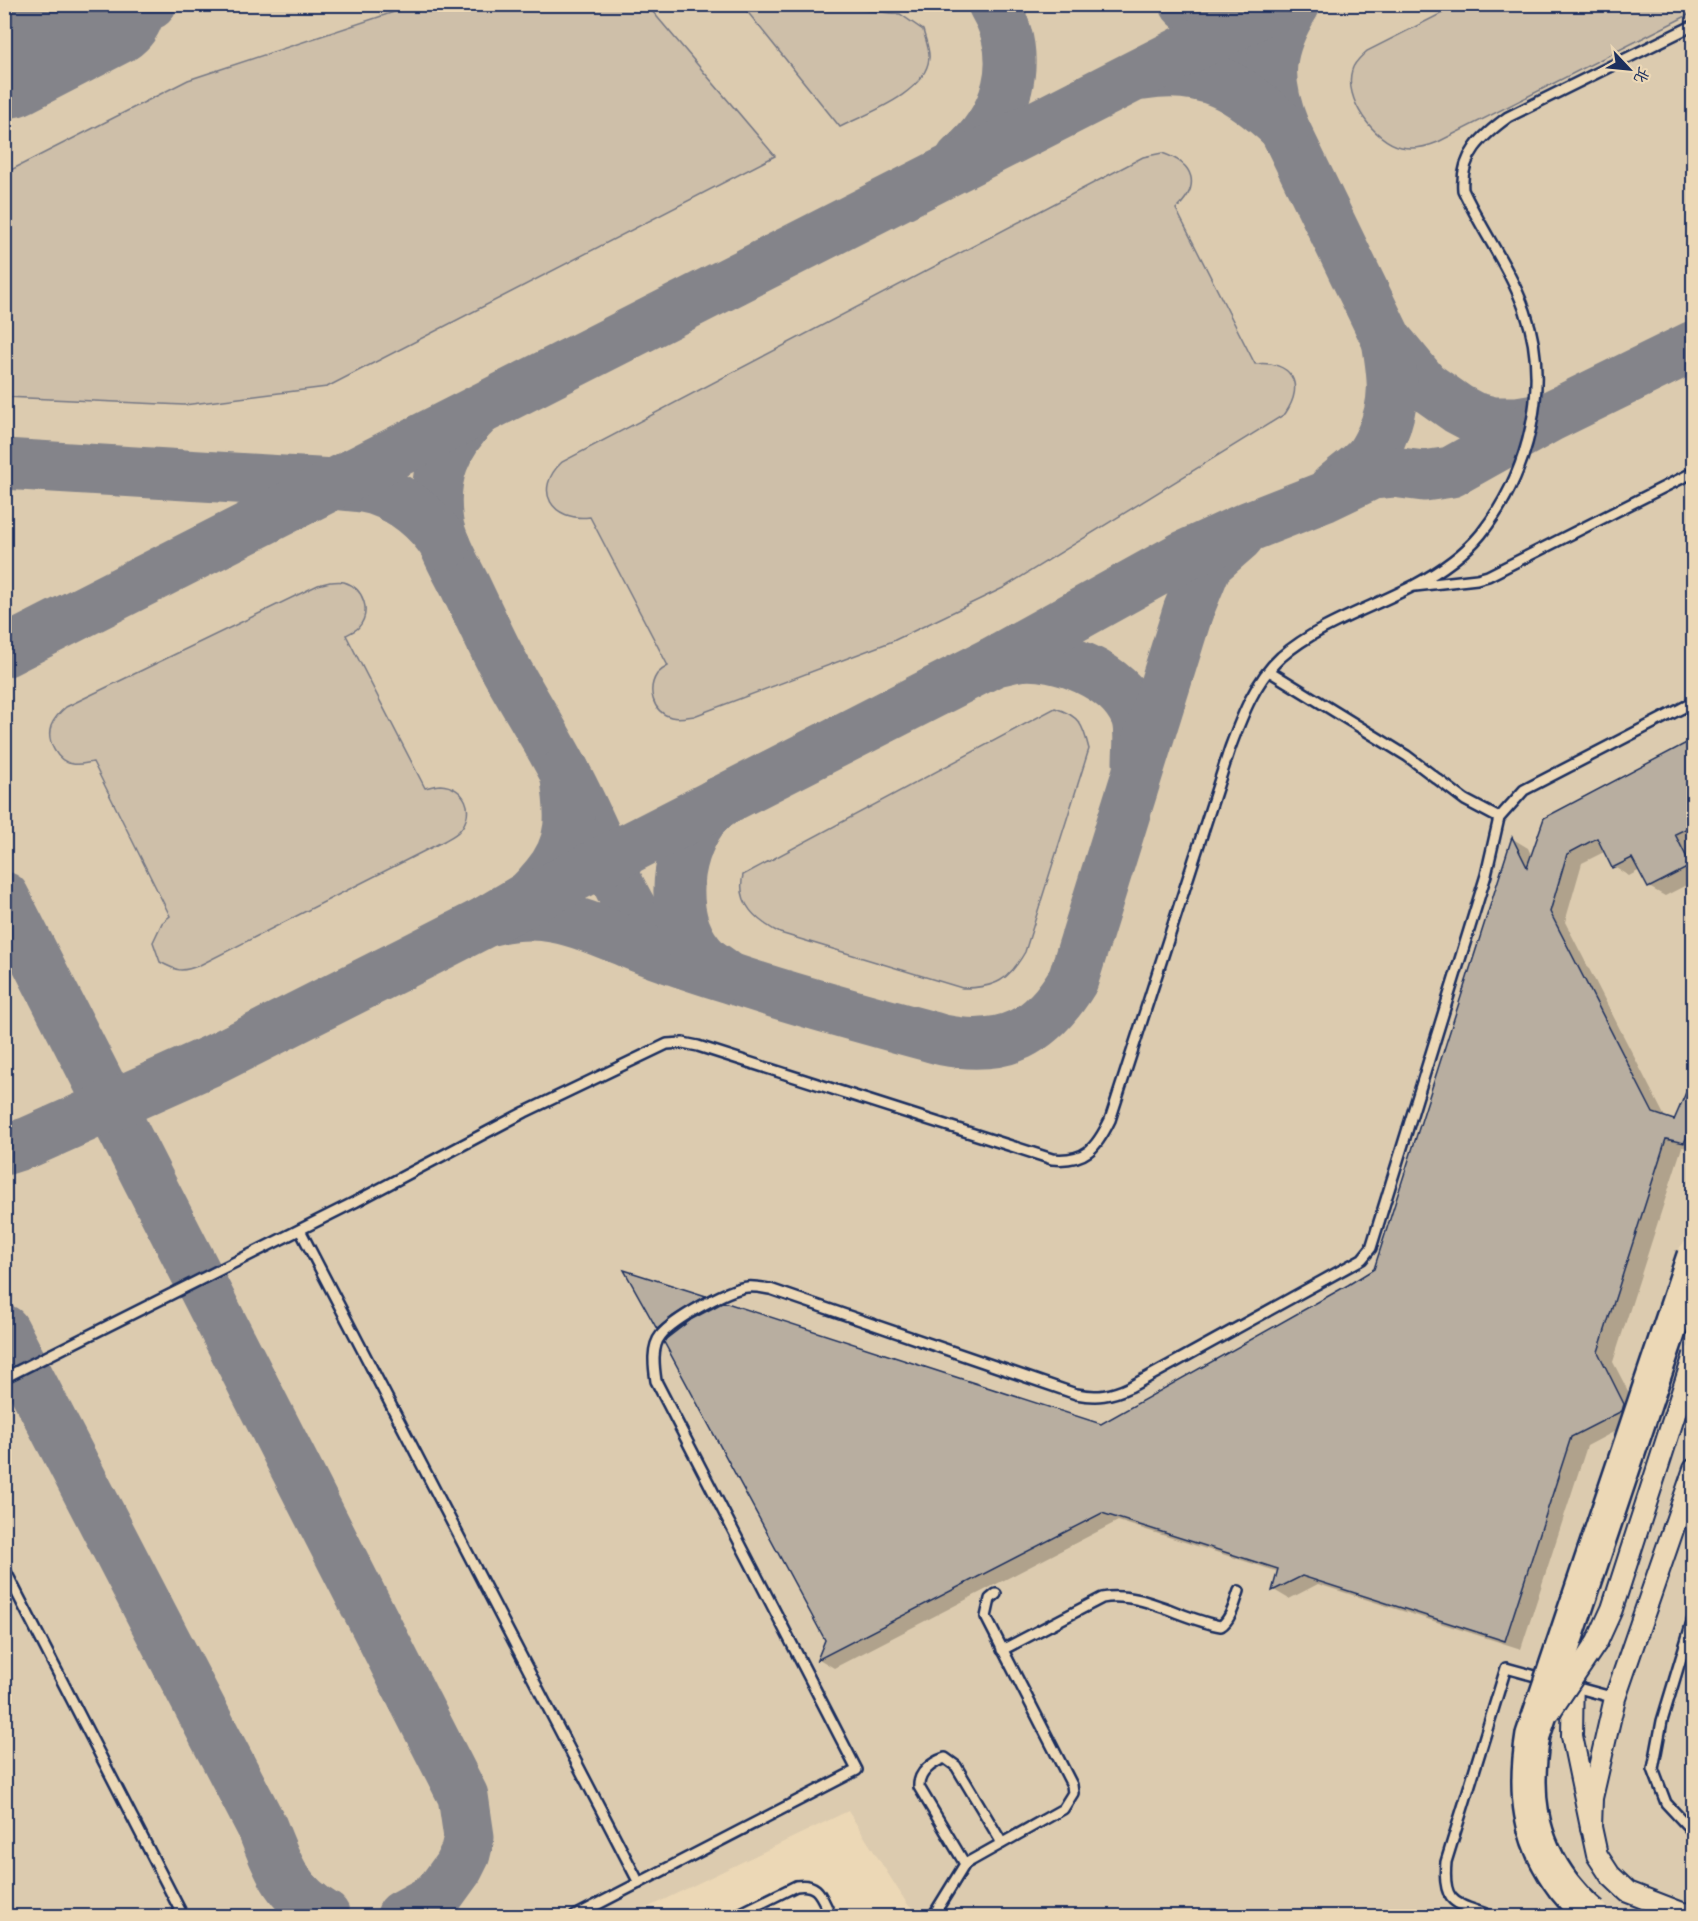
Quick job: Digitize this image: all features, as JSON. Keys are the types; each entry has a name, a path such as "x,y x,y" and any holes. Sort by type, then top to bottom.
{"highway":[{"path":"1593,1917 1582,1908 1558,1878 1531,1822 1528,1791 1529,1761 1533,1735 1694,1256"}],"street":[{"path":"1694,1305 1573,1659 1572,1736 1597,1855 1610,1875 1628,1892 1682,1913 1694,1914"},
{"path":"1533,1735 1576,1675 1612,1609 1694,1355"},
{"path":"1591,1827 1592,1798 1615,1698 1694,1469"}],"lane":[{"path":"4,1378 300,1230 525,1112 667,1044 683,1043 698,1046 1052,1159 1079,1158 1101,1140 1110,1120 1230,748 1256,688 1280,658 1310,636 1413,586 1463,552 1480,535 1494,514 1508,492 1521,462 1535,404 1533,343 1525,312 1511,280 1463,190 1462,177 1467,157 1484,136 1508,117 1694,25"},
{"path":"1413,586 1488,576 1694,472"},
{"path":"1269,671 1407,756 1464,800 1499,818"},
{"path":"575,1917 857,1770 656,1381 653,1366 660,1336 673,1324 725,1292 748,1286 770,1289 1076,1394 1094,1397 1112,1395 1130,1387 1362,1259 1371,1248 1378,1226 1486,875 1499,818 1524,790 1694,702"},
{"path":"300,1230 639,1883"},
{"path":"4,1568 181,1916"},
{"path":"1002,1650 1110,1596 1128,1598 1221,1626 1225,1624 1239,1591"},
{"path":"932,1916 964,1864 1062,1809 1073,1793 1072,1785 986,1617 990,1599 996,1594"},
{"path":"1694,1616 1662,1720 1653,1769 1666,1803 1694,1833"},
{"path":"1491,1917 1452,1900 1446,1891 1444,1881 1446,1862 1506,1668 1615,1698"},
{"path":"964,1864 919,1786 918,1780 924,1771 939,1760 945,1758 956,1766 1002,1843"},
{"path":"735,1917 803,1884 816,1889 831,1917"}],"shaded area":[{"path":"1460,4 1693,4 1694,12 1438,142 1424,147 1411,148 1391,143 1371,127 1356,105 1350,81 1353,67 1367,51"},
{"path":"5,5 1693,5 1693,1916 931,1916 908,1905 848,1811 630,1916 5,1916"},
{"path":"452,5 647,5 775,156 327,387 184,405 5,397 5,173 188,80 406,8"},
{"path":"742,5 814,5 900,14 923,30 929,58 918,82 907,92 840,127"},
{"path":"1162,153 1182,163 1188,169 1191,176 1189,192 1176,209 1255,364 1278,366 1291,376 1294,393 1285,414 1003,588 893,641 694,716 674,718 659,710 653,699 652,686 657,674 668,666 590,517 565,514 550,502 548,483 562,462 1143,157"},
{"path":"344,582 357,589 361,595 365,615 357,629 346,635 425,788 438,785 449,786 462,795 467,808 465,823 458,832 444,841 200,965 183,970 171,967 160,962 153,942 162,923 170,916 93,762 76,764 62,759 54,750 50,738 51,726 57,715 66,707 318,585"},
{"path":"1055,708 1070,714 1079,722 1089,749 1025,952 1007,976 993,984 962,988 780,933 756,917 750,910 743,895 743,875"}],"building":[{"path":"1694,739 1694,825 1675,834 1691,866 1648,888 1632,858 1612,868 1597,838 1567,854 1550,912 1653,1113 1674,1120 1694,1074 1694,1121 1684,1143 1666,1139 1598,1352 1624,1404 1622,1411 1571,1437 1505,1641 1302,1576 1272,1591 1278,1569 1102,1513 817,1660 825,1640 664,1342 666,1339 692,1319 724,1302 1101,1424 1348,1285 1374,1269 1512,837 1527,867 1544,818"},
{"path":"624,1270 706,1296 673,1316 657,1329"}],"taxiway":[{"path":"4,58 151,4"},
{"path":"961,159 990,126 1007,88 1010,67 1009,46 1003,25 993,4"},
{"path":"1185,4 1218,34 1238,57"},
{"path":"4,652 1276,4"},
{"path":"1295,4 1274,50 1272,79 1278,110 1284,128 1387,340 1424,385 1473,417 1493,422 1518,422 1547,417"},
{"path":"1143,75 1185,73 1220,82 1252,101 1284,128"},
{"path":"1334,488 1373,452 1386,424 1392,400 1391,366 1387,340"},
{"path":"4,1150 29,1142 215,1059 993,662 1182,557 1250,526 1324,497 1372,474 1393,472 1424,476 1451,472 1551,416 1694,346"},
{"path":"477,412 456,436 439,476 436,507 443,540 501,660 575,791 625,898 649,937 674,956"},
{"path":"4,464 334,484 366,488 387,494 406,505 432,527 445,545"},
{"path":"565,772 569,801 569,827 562,852 555,865 532,893 487,921 525,915 558,918 575,922 652,952 756,987 943,1040 965,1043 1003,1040 1034,1025 1048,1013 1073,980 1188,611 1207,564 1239,536"},
{"path":"1000,660 1018,656 1051,658 1069,662 1102,678 1128,702 1136,716 1139,734 1138,763"},
{"path":"717,803 719,802 704,816 692,835 685,853 679,891 680,910 685,929 694,946 706,961 725,975"},
{"path":"4,897 463,1796 469,1837 465,1854 458,1868 437,1897 402,1916"},
{"path":"4,1330 262,1827 285,1878 301,1898 325,1916"}],"runway":[{"path":"4,54 101,4"}]}
